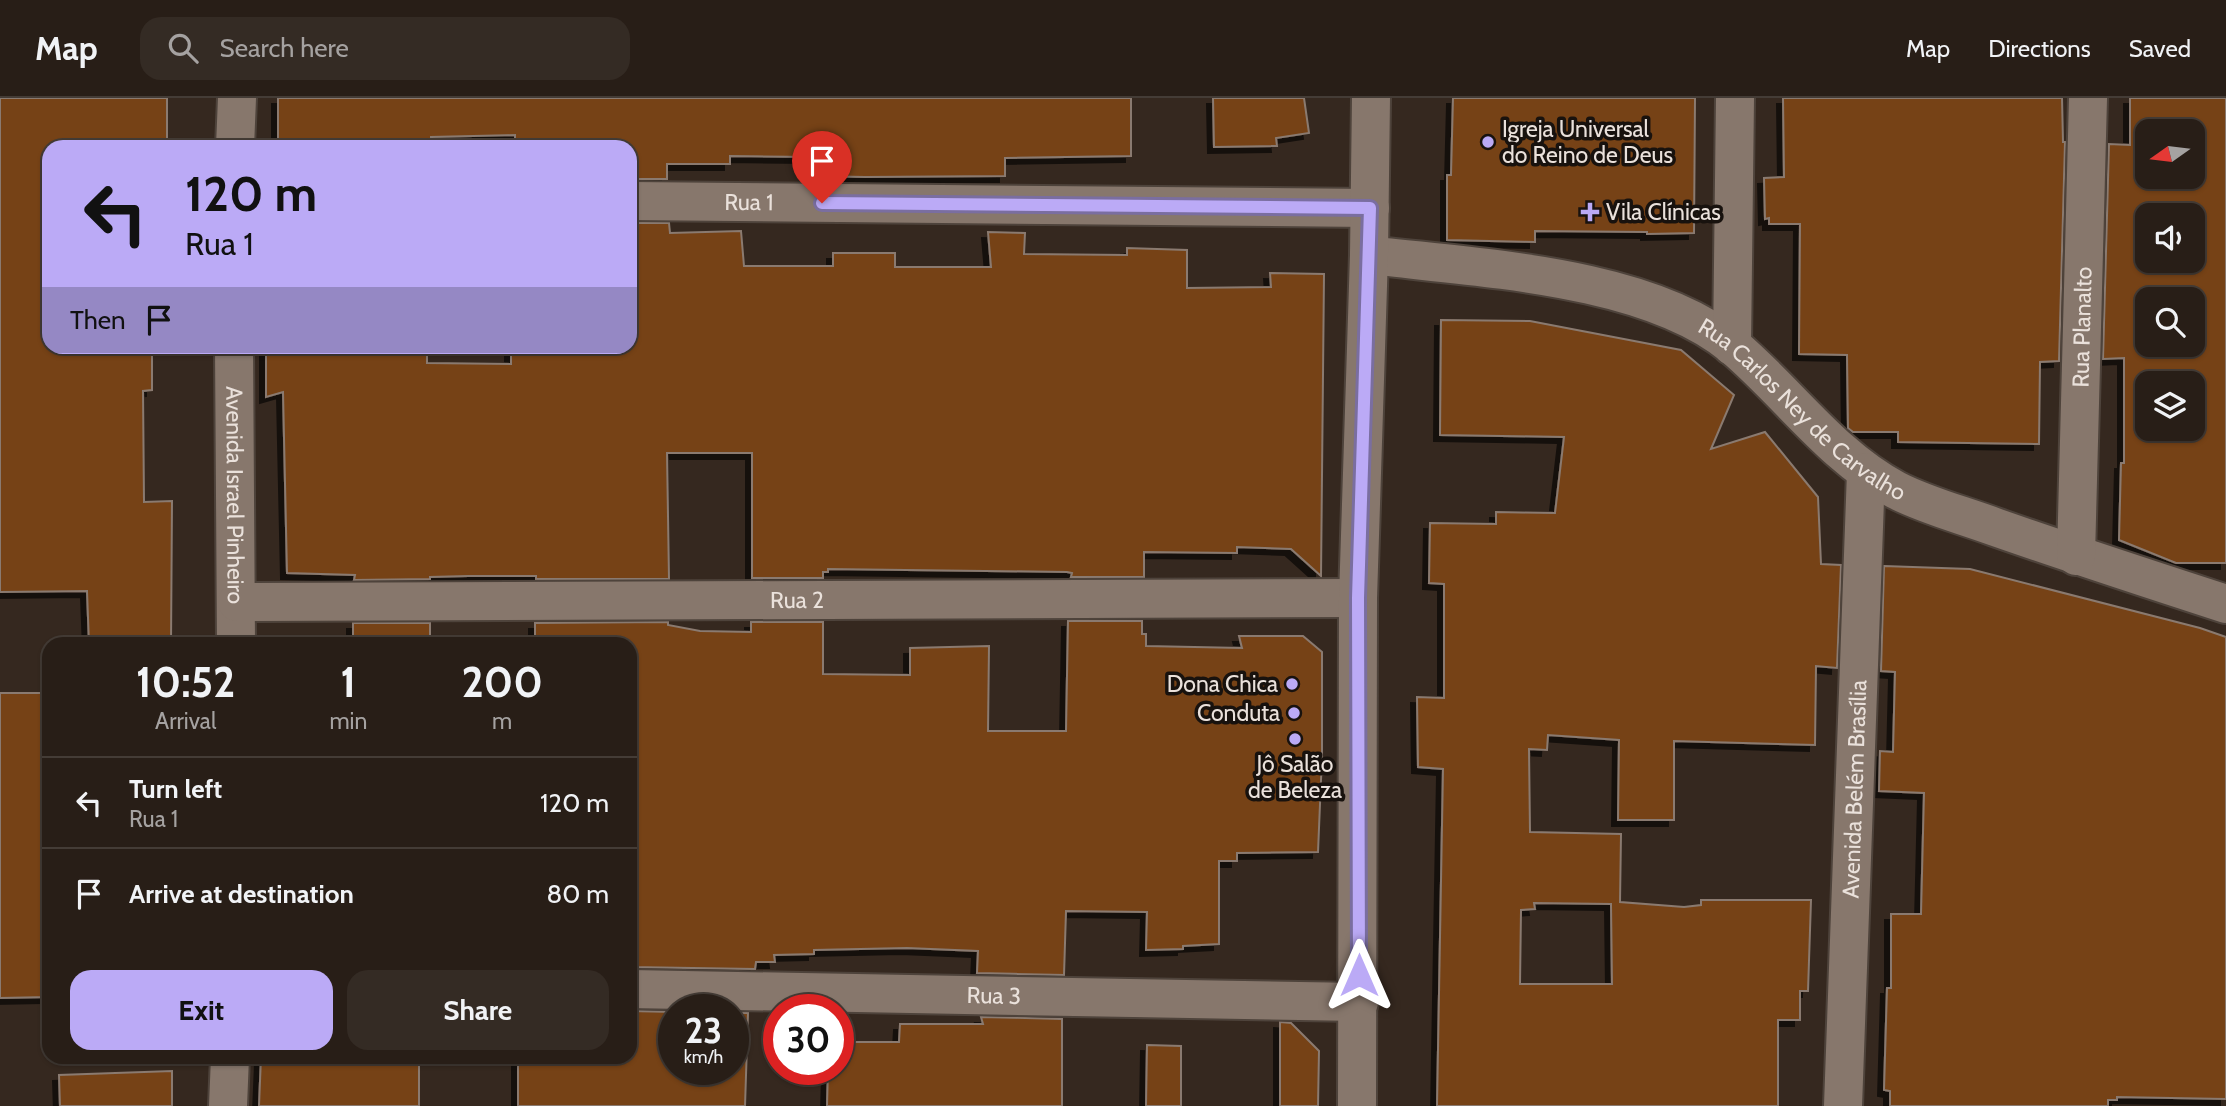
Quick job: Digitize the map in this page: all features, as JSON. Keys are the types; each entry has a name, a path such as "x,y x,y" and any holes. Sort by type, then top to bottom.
{"street":[{"path":"234,140 237,98"},
{"path":"1357,1106 1358,598 1371,98"},
{"path":"1732,346 1735,98"},
{"name":"Rua Planalto","path":"2076,556 2088,98"},
{"name":"Rua 1","path":"637,201 1370,208"},
{"name":"Rua Carlos Ney de Carvalho","path":"1369,255 1551,277 1584,284 1666,309 1698,324 1732,346 1866,472 1897,490 2076,556 2226,604"},
{"name":"Avenida Israel Pinheiro","path":"234,354 236,637"},
{"name":"Avenida Belém Brasília","path":"1843,1106 1866,472"},
{"name":"Rua 2","path":"237,602 1358,598"},
{"name":"Rua 3","path":"637,989 1359,1002"},
{"path":"228,1106 230,1064"}],"building":[{"path":"0,98 167,98 167,140 42,140 42,354 152,354 152,390 143,391 144,502 172,501 171,637 89,637 87,591 0,592"},
{"path":"278,98 1131,98 1131,156 1005,158 1005,176 814,176 814,157 730,156 730,164 667,164 667,179 637,179 637,140 515,140 515,135 431,137 431,140 278,140"},
{"path":"1213,98 1304,98 1309,133 1276,138 1277,146 1214,147"},
{"path":"1453,98 1695,98 1694,233 1535,231 1535,242 1447,240 1447,175 1451,175"},
{"path":"1783,98 2062,98 2065,142 2059,361 2040,362 2039,444 1898,442 1898,432 1853,432 1848,428 1847,355 1799,354 1800,224 1769,224 1769,218 1765,219 1764,178 1784,177"},
{"path":"2130,98 2226,98 2226,563 2176,563 2119,540 2121,463 2124,463 2124,358 2103,359 2109,144 2130,145"},
{"path":"637,223 669,223 670,233 741,231 744,266 833,266 833,253 895,253 895,267 991,267 988,232 1025,233 1024,254 1127,255 1127,248 1187,250 1187,288 1271,287 1270,273 1324,274 1321,576 1291,549 1237,547 1237,553 1144,552 1144,577 1071,577 1072,573 1067,572 828,569 828,572 823,572 823,578 752,578 752,453 667,453 669,579 468,576 354,580 355,575 287,573 283,392 266,397 266,354 427,354 427,363 511,364 511,354 637,354"},
{"path":"1441,320 1530,321 1681,350 1734,395 1711,449 1765,432 1818,497 1821,564 1841,565 1837,668 1816,666 1815,745 1674,741 1674,820 1618,820 1619,740 1548,735 1547,750 1529,749 1530,832 1621,834 1620,902 1684,907 1701,905 1701,900 1811,900 1808,991 1800,991 1800,1020 1778,1020 1778,1106 1437,1106 1443,769 1418,767 1417,697 1444,698 1444,584 1429,583 1430,523 1496,524 1496,512 1555,513 1564,437 1440,435","holes":["1534,903 1611,904 1612,984 1520,984 1521,910 1535,909"]},
{"path":"1884,566 1970,569 2226,637 2226,1099 2117,1097 2117,1100 2108,1100 2108,1106 1890,1106 1890,1091 1884,1090 1887,988 1891,988 1891,914 1921,914 1924,793 1879,791 1880,751 1893,752 1895,672 1881,671"},
{"path":"1068,621 1142,621 1146,646 1242,648 1239,636 1303,636 1322,652 1318,852 1237,853 1237,861 1219,861 1219,944 1146,950 1147,912 1066,911 1064,975 977,973 978,951 907,948 814,950 814,954 774,955 775,962 756,962 755,969 637,967 637,637 535,637 535,623 668,622 668,625 700,631 751,632 751,622 823,622 823,674 910,675 910,648 989,646 988,731 1066,731"},
{"path":"353,623 430,623 430,637 353,637"},
{"path":"0,693 42,693 42,997 0,998"},
{"path":"637,1011 658,1012 658,1085 746,1085 745,1106 518,1106 518,1064 637,1064"},
{"path":"981,1017 1062,1019 1062,1106 827,1106 828,1085 854,1085 854,1042 899,1042 900,1024 983,1024"},
{"path":"1280,1022 1291,1023 1319,1051 1318,1106 1280,1106"},
{"path":"1147,1045 1181,1046 1181,1106 1146,1106"},
{"path":"261,1064 419,1064 419,1106 259,1106"},
{"path":"172,1071 172,1106 60,1106 59,1075"}],"place":[{"name":"Igreja Universal do Reino de Deus","path":"1488,142"},
{"name":"Vila Clínicas","path":"1590,212"},
{"name":"Dona Chica","path":"1292,684"},
{"name":"Conduta","path":"1294,713"},
{"name":"Jô Salão de Beleza","path":"1295,739"}],"route":[{"path":"822,203 1370,208 1358,598 1359,975"}]}
